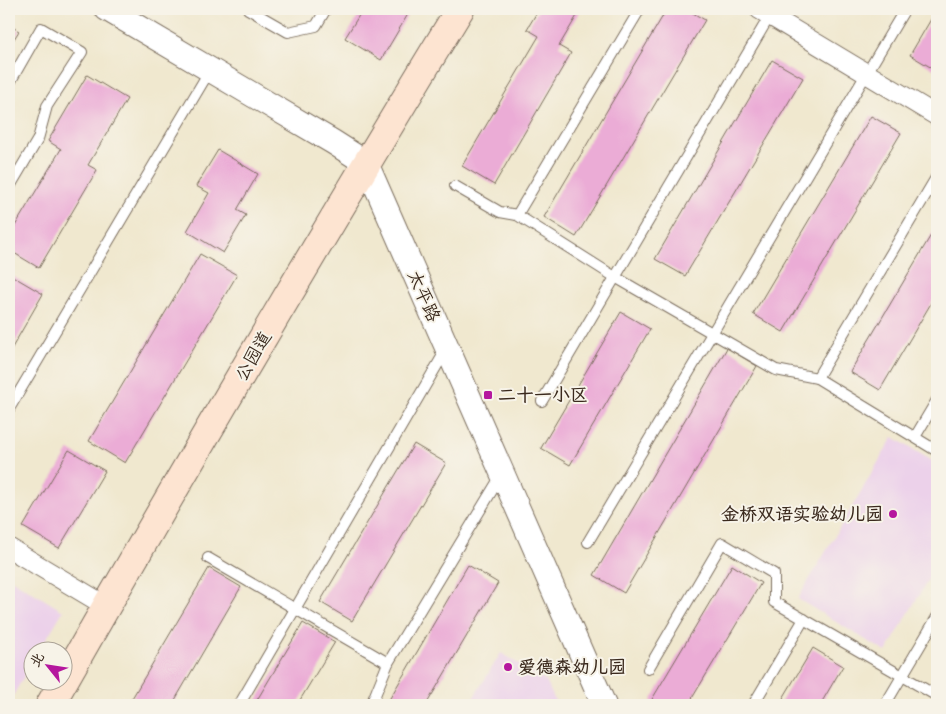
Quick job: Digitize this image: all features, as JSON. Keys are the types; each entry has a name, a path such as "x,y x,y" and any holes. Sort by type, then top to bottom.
{"main road":[{"name":"公园道","path":"50,705 106,606 366,164 460,9"}],"street":[{"path":"107,9 333,142 366,164"},
{"path":"768,11 937,116"},
{"name":"太平路","path":"366,164 604,705"},
{"path":"9,548 106,606"}],"lane":[{"path":"248,9 288,32 316,26 326,9"},
{"path":"517,215 640,9"},
{"path":"588,542 905,9"},
{"path":"542,401 768,11"},
{"path":"9,84 41,28 82,52 47,106 38,139 9,188"},
{"path":"9,409 210,70"},
{"path":"817,378 937,176"},
{"path":"455,186 500,212 517,215 615,277 776,370 817,378 937,451"},
{"path":"239,705 447,348"},
{"path":"915,437 937,400"},
{"path":"371,705 388,663 502,473"},
{"path":"648,669 722,543 774,574 774,602 937,696"},
{"path":"208,558 388,663"},
{"path":"885,705 937,617"},
{"path":"753,705 804,619"}],"shaded area":[{"name":"金桥双语实验幼儿园","path":"893,437 937,464 937,564 886,652 798,599"},
{"path":"9,578 63,611 44,642 22,642 22,680 9,703"},
{"name":"爱德森幼儿园","path":"501,653 546,681 557,705 469,705"}],"building":[{"path":"363,9 411,9 381,60 345,38"},
{"path":"539,9 581,9 559,46 571,53 494,185 462,166 539,36 527,29"},
{"path":"667,9 686,9 705,20 576,237 544,217"},
{"path":"833,9 843,9 840,13"},
{"path":"937,9 937,71 910,55"},
{"path":"9,25 19,31 9,47"},
{"path":"772,60 803,78 685,276 655,259"},
{"path":"87,75 127,99 88,165 97,170 39,268 9,250 9,236 61,149 48,141"},
{"path":"871,116 901,133 783,332 753,314"},
{"path":"218,150 258,174 237,210 246,215 223,253 187,231 209,193 196,186"},
{"path":"937,225 937,293 880,390 850,372"},
{"path":"200,254 237,275 125,463 89,441"},
{"path":"9,274 43,294 9,353"},
{"path":"621,312 650,329 570,465 541,448"},
{"path":"727,348 757,366 624,593 594,575"},
{"path":"414,444 446,463 352,621 320,602"},
{"path":"69,450 105,471 59,548 23,527"},
{"path":"468,565 498,583 426,705 386,705"},
{"path":"732,565 761,583 688,705 658,705 651,701"},
{"path":"209,568 241,587 172,705 128,705"},
{"path":"303,623 335,642 297,705 254,705"},
{"path":"813,648 843,666 820,705 779,705"}],"place":[{"name":"二十一小区","path":"488,395"},
{"name":"金桥双语实验幼儿园","path":"893,514"},
{"name":"爱德森幼儿园","path":"508,667"}]}
